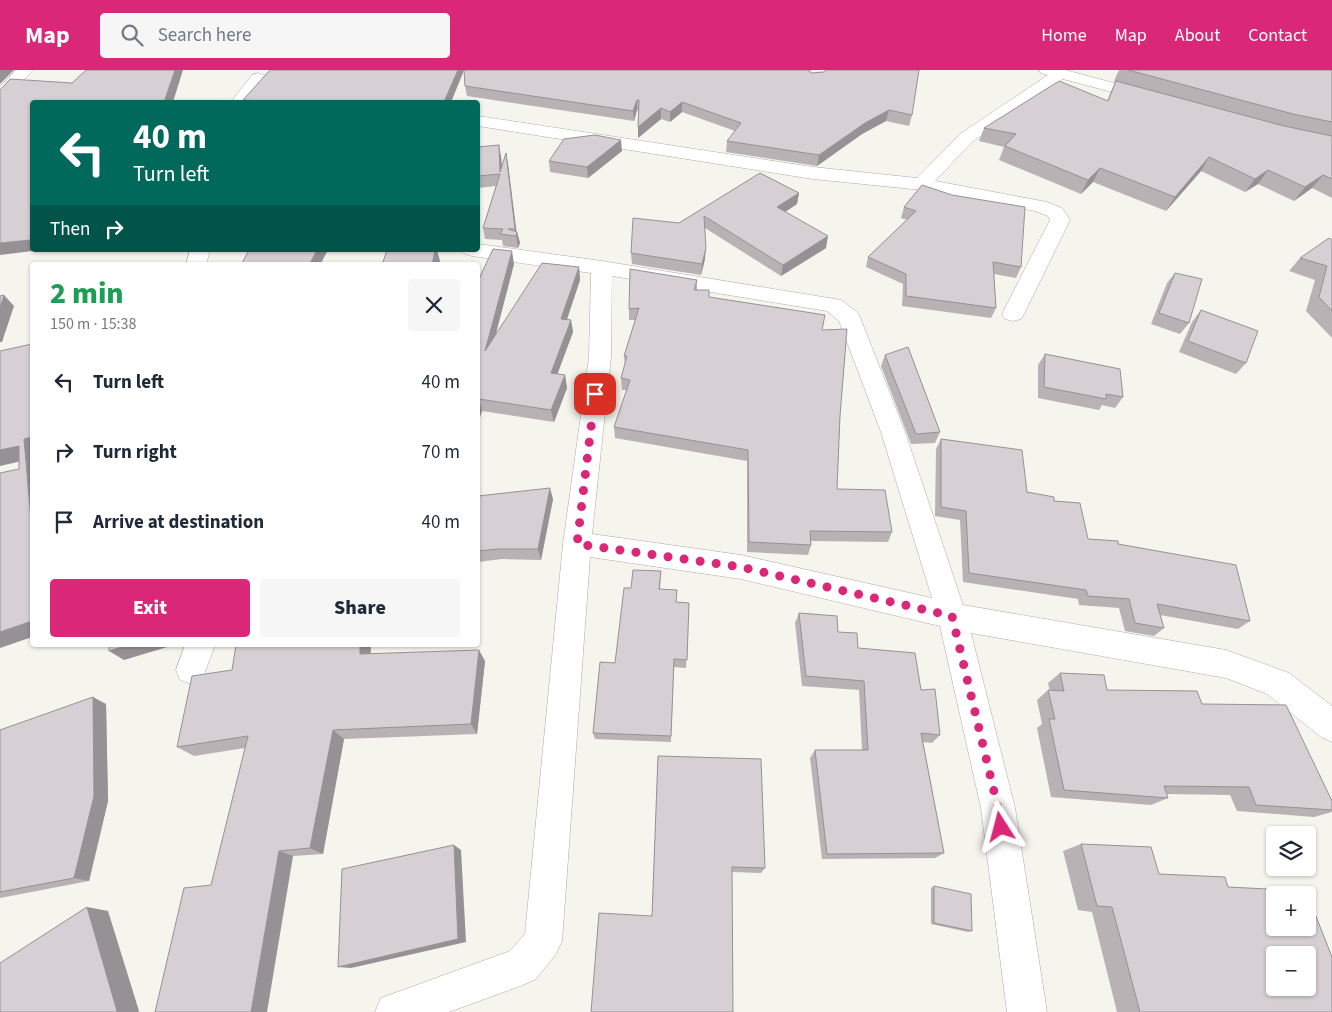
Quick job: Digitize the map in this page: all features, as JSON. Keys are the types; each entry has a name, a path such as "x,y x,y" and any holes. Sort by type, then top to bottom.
{"street":[{"path":"0,96 24,70"},
{"path":"922,184 966,138 1054,72 1168,102"},
{"path":"241,100 258,78"},
{"path":"480,121 813,173 922,184 1040,206 1055,212 1060,220 1013,314"},
{"path":"480,251 602,268 833,305 849,318 893,432 952,616 998,808 1027,1012"},
{"path":"395,1012 523,966 543,941 577,544 600,357 602,268"},
{"path":"577,544 741,567 952,616 1226,664 1278,683 1332,726"}],"building":[{"path":"86,70 175,70 165,100 30,100 30,240 0,243 0,90 10,79 72,83"},
{"path":"270,70 458,70 445,100 243,100"},
{"path":"464,70 808,70 811,73 824,72 826,70 919,70 912,115 889,110 865,123 819,155 727,141 741,123 682,102 670,112 661,108 638,127 639,100 637,100 633,111 465,86"},
{"path":"1128,70 1332,70 1332,122 1293,114"},
{"path":"1059,81 1108,101 1116,81 1284,126 1332,136 1332,179 1323,175 1305,187 1268,170 1255,179 1209,157 1175,197 1100,168 1088,180 1005,146 1016,134 984,128"},
{"path":"595,135 621,140 587,167 549,161 564,139"},
{"path":"499,145 500,172 506,153 515,229 508,229 517,232 516,236 500,234 503,229 483,228 500,174 480,176 480,147"},
{"path":"760,173 799,193 777,207 828,236 783,265 704,216 706,248 702,264 631,253 633,218 679,223"},
{"path":"922,185 952,195 1025,207 1021,267 993,262 996,308 906,296 906,274 868,257 916,211 904,207"},
{"path":"1329,238 1332,240 1332,311 1319,297 1327,266 1300,258"},
{"path":"493,249 512,251 485,351 542,263 579,267 561,319 571,320 551,373 565,375 551,410 480,399 480,277"},
{"path":"248,252 316,252 311,262 243,262"},
{"path":"386,252 435,252 433,262 383,262"},
{"path":"630,269 697,280 694,290 709,290 709,297 825,315 822,330 847,329 840,416 837,489 885,490 892,532 810,531 811,545 749,542 748,450 614,427 630,380 621,378 627,356 624,356 639,308 629,309"},
{"path":"1175,273 1202,279 1189,323 1159,313"},
{"path":"4,295 0,308 0,296"},
{"path":"1201,310 1258,331 1246,363 1188,341"},
{"path":"30,344 30,438 24,439 30,508 30,622 0,632 0,473 19,469 19,446 0,450 0,351"},
{"path":"908,347 940,432 916,434 885,355"},
{"path":"1045,354 1120,369 1123,397 1106,394 1106,399 1044,387"},
{"path":"941,439 1022,450 1027,492 1054,497 1054,501 1080,503 1088,539 1118,541 1118,544 1236,565 1250,621 1157,604 1164,628 1135,623 1129,599 1088,596 1086,590 969,573 966,511 941,507"},
{"path":"550,488 538,549 480,551 480,496"},
{"path":"633,570 661,571 659,589 677,590 676,602 689,603 687,660 674,659 671,736 593,733 600,662 615,663 624,588 631,588"},
{"path":"799,613 837,616 838,632 857,633 858,648 915,653 921,690 935,689 940,735 921,733 944,853 827,854 815,750 868,750 864,681 806,676"},
{"path":"109,647 122,647 109,651"},
{"path":"236,647 360,647 360,654 479,650 471,724 333,730 310,848 279,851 251,1012 155,1012 184,888 211,885 248,736 177,747 192,676 232,670"},
{"path":"1060,673 1104,675 1107,690 1197,691 1202,704 1286,705 1332,801 1332,810 1256,805 1249,787 1164,786 1168,798 1064,790 1049,719 1055,719 1048,690 1064,691"},
{"path":"93,697 94,796 74,878 0,892 0,730"},
{"path":"658,756 761,759 765,868 732,867 733,1012 591,1012 599,913 652,916"},
{"path":"1081,844 1151,847 1159,874 1225,877 1228,887 1266,889 1266,936 1316,936 1316,916 1332,957 1332,1012 1140,1012 1112,907 1097,906"},
{"path":"454,845 458,939 338,967 342,869"},
{"path":"934,886 971,894 972,931 934,923"},
{"path":"87,907 117,1011 0,1012 0,963"}],"route":[{"path":"595,394 577,544 741,567 952,616 1001,827"}]}
